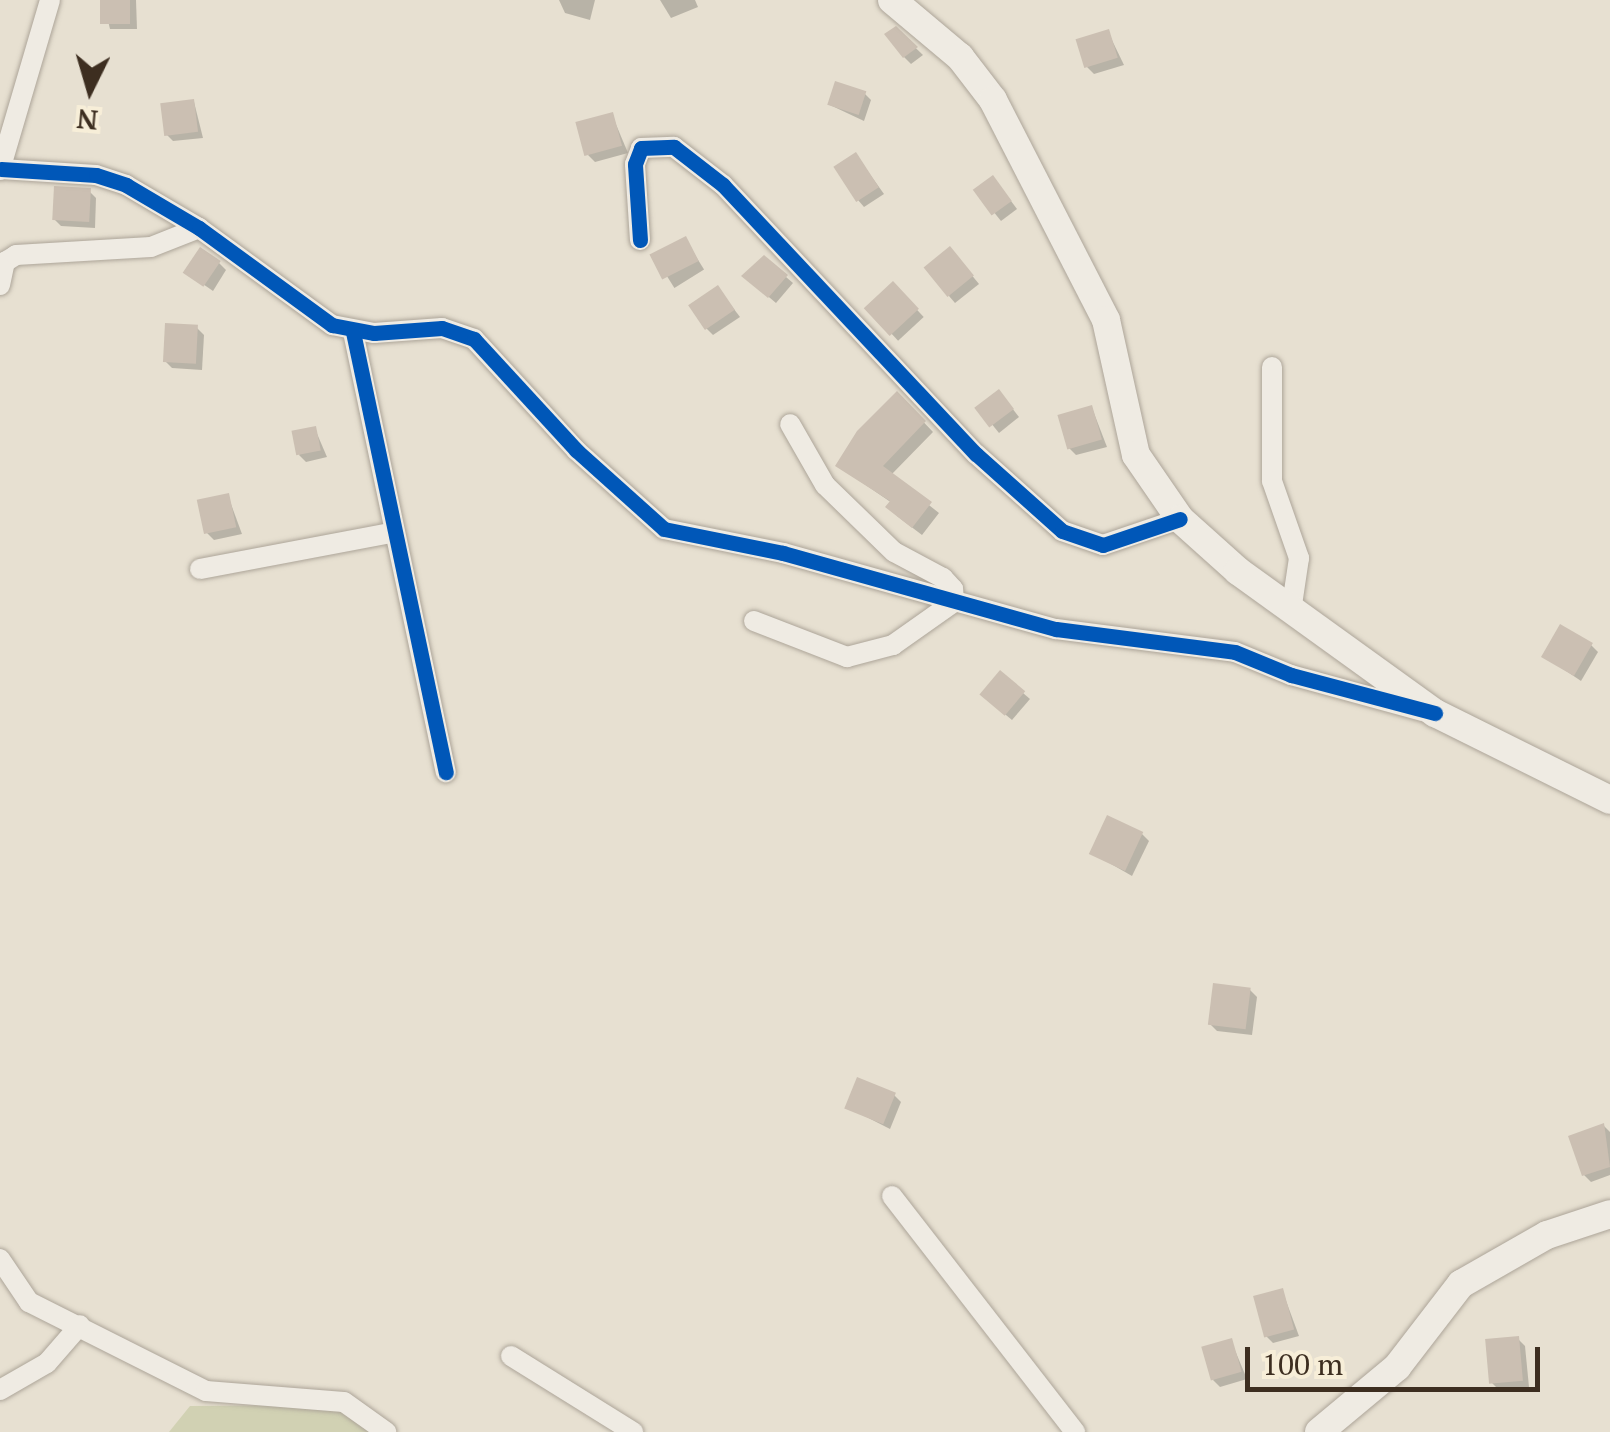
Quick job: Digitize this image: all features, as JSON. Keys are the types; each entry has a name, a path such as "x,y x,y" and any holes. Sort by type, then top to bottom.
{"main road":[{"path":"892,0 960,58 993,100 1106,320 1136,455 1180,518 1238,571 1292,605 1435,714 1610,800"},
{"path":"1319,1432 1397,1368 1472,1276 1546,1235 1610,1214"}],"street":[{"path":"50,0 1,170 96,174 199,228 311,313 353,332 442,328 474,339 576,450 664,529 783,553 1056,629 1235,652 1291,674 1435,714"},
{"path":"640,240 635,164 641,148 674,147 723,185 976,454 1062,531 1103,545 1180,518"},
{"path":"0,286 10,257 151,247 199,228"},
{"path":"353,332 391,532 446,772"},
{"path":"1272,368 1272,482 1299,558 1292,605"},
{"path":"790,424 825,486 894,552 943,578 953,589 954,602"},
{"path":"200,569 391,532"},
{"path":"754,621 847,657 894,645 954,602"},
{"path":"892,1196 1076,1432"},
{"path":"0,1259 29,1302 206,1391 344,1402 386,1432"},
{"path":"0,1390 47,1363 80,1325"},
{"path":"511,1356 633,1432"}],"green space":[{"path":"336,1405 371,1432 169,1432 190,1406"}],"building":[{"path":"100,0 130,0 130,24 100,24"},
{"path":"896,26 918,47 903,58 884,34"},
{"path":"1109,29 1118,58 1084,68 1076,39"},
{"path":"835,81 866,91 859,115 827,105"},
{"path":"194,99 198,132 164,136 160,103"},
{"path":"613,112 622,146 584,156 575,122"},
{"path":"856,152 879,187 856,202 833,167"},
{"path":"993,175 1012,201 992,216 973,190"},
{"path":"54,186 91,188 89,222 52,220"},
{"path":"686,236 699,261 662,280 649,255"},
{"path":"950,246 974,276 947,297 924,267"},
{"path":"200,247 221,261 203,287 183,273"},
{"path":"764,255 788,275 768,298 741,276"},
{"path":"893,281 919,309 890,336 864,308"},
{"path":"718,285 735,310 705,330 688,305"},
{"path":"165,323 198,325 196,364 163,362"},
{"path":"999,389 1014,409 989,428 974,408"},
{"path":"897,391 926,421 883,466 932,502 912,528 885,507 890,501 835,466 857,431"},
{"path":"1092,405 1102,440 1067,450 1057,415"},
{"path":"316,426 321,451 296,455 291,431"},
{"path":"229,493 236,527 204,534 197,500"},
{"path":"1560,624 1593,643 1574,676 1541,657"},
{"path":"1000,670 1025,691 1005,716 979,695"},
{"path":"1107,815 1143,832 1125,871 1089,854"},
{"path":"1213,983 1251,988 1246,1029 1208,1025"},
{"path":"857,1077 896,1093 883,1124 844,1109"},
{"path":"1604,1123 1610,1167 1582,1176 1568,1136"},
{"path":"1283,1288 1294,1330 1264,1338 1253,1296"},
{"path":"1519,1336 1523,1381 1489,1384 1485,1339"},
{"path":"1232,1338 1242,1372 1211,1380 1201,1347"}],"cycle path":[{"path":"640,240 635,164 641,148 674,147 723,185 976,454 1062,531 1103,545 1180,519"},
{"path":"1,169 96,175 126,185 199,228 332,325 374,333 442,328 474,339 576,450 664,529 783,553 1056,629 1235,652 1291,675 1435,713"},
{"path":"353,332 446,772"}]}
